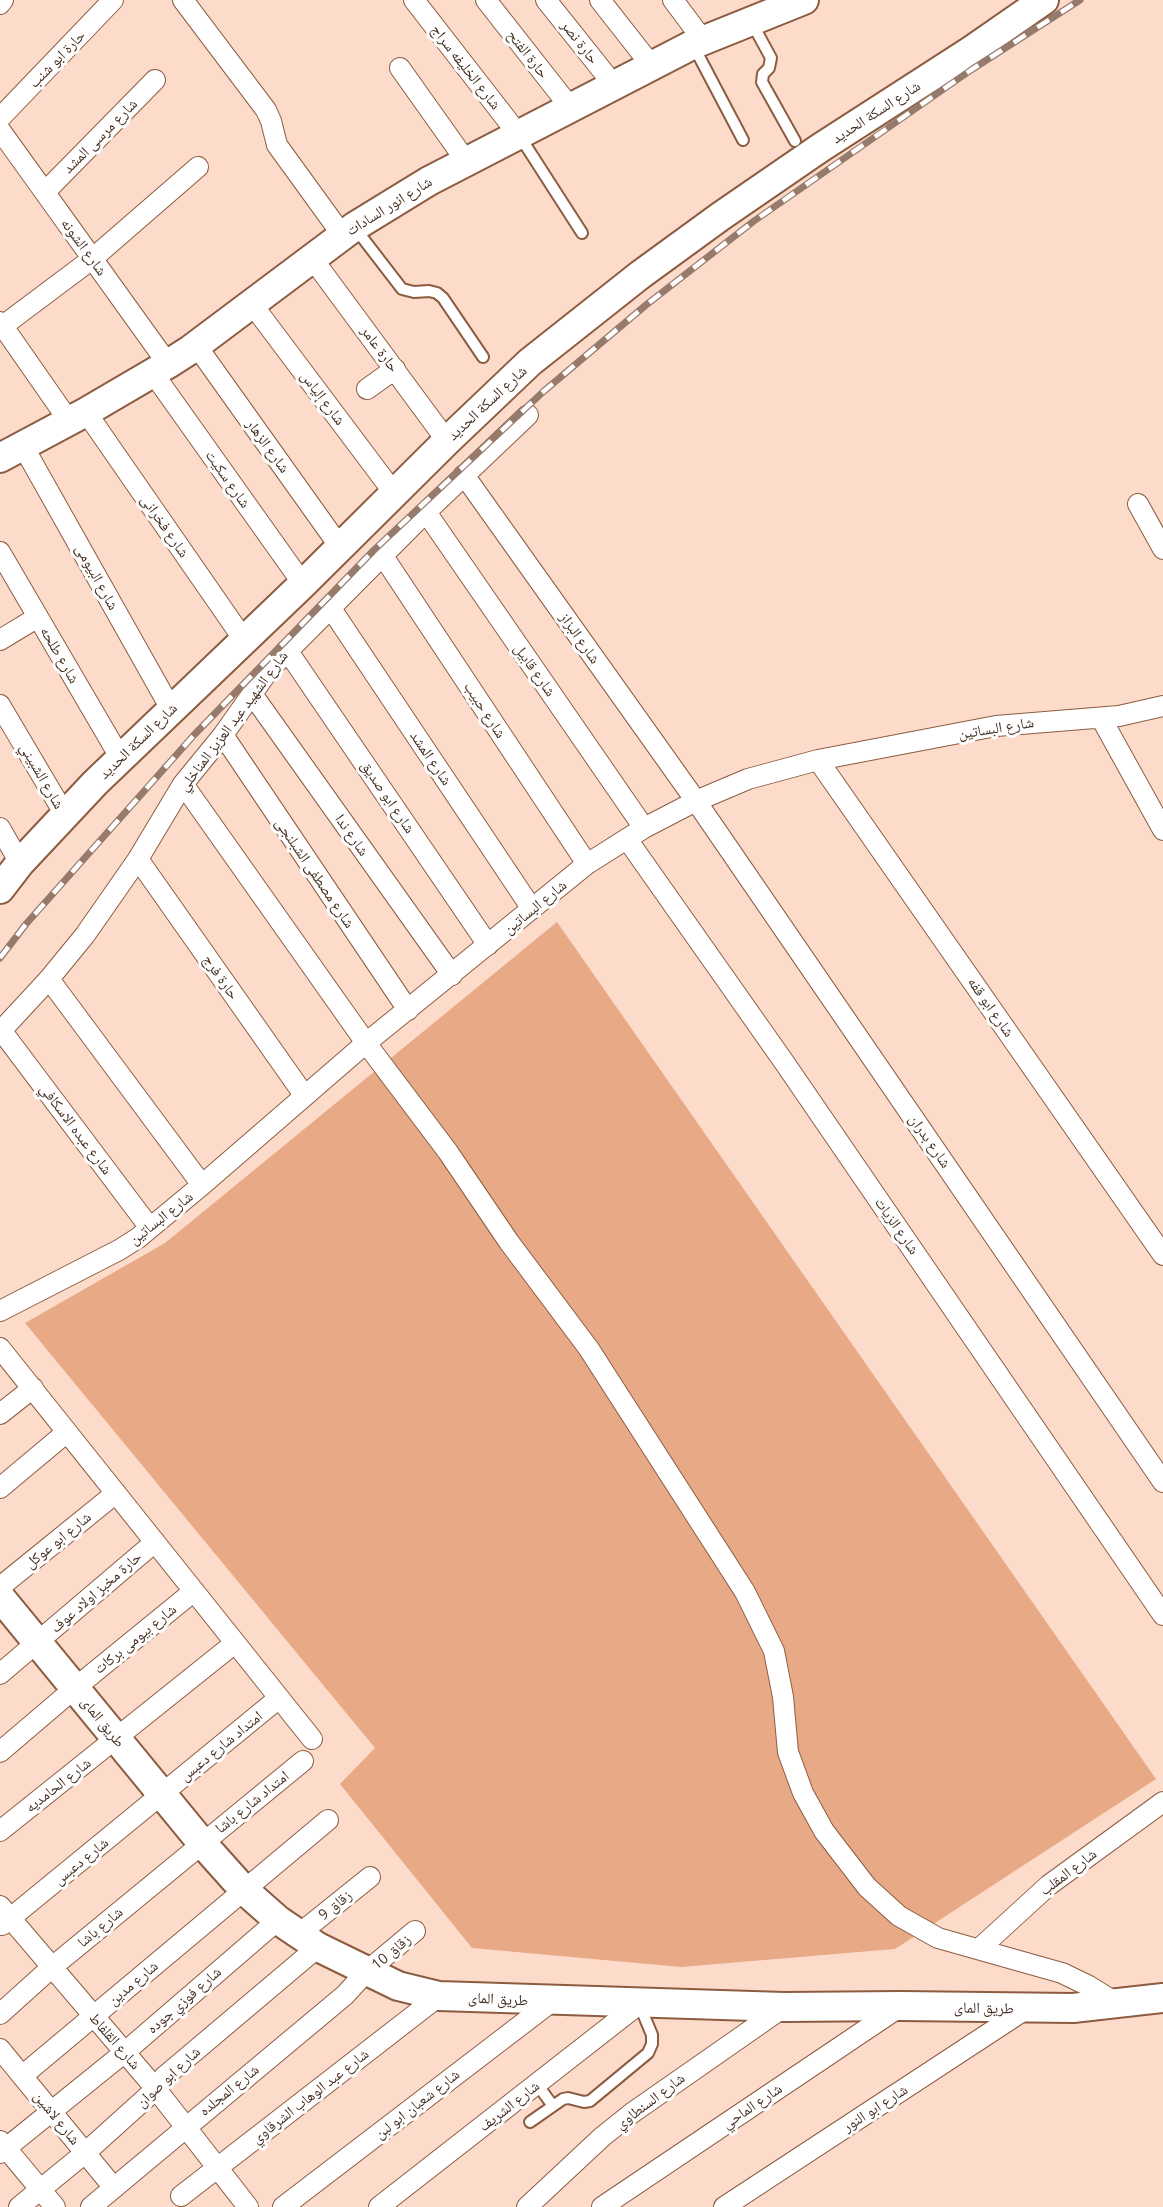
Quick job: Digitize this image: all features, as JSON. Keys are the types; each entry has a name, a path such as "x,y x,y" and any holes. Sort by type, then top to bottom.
{"street":[{"path":"0,4 3,0"},
{"name":"حارة ابو شنب","path":"0,118 113,0"},
{"path":"183,0 266,110 277,145 348,231"},
{"name":"شارع الخليفه سراج","path":"414,0 518,134"},
{"name":"حارة الفتح","path":"486,0 570,107"},
{"name":"حارة نصر","path":"546,0 613,84"},
{"path":"600,0 651,65"},
{"path":"673,0 698,42"},
{"name":"شارع انور السادات","path":"7,452 77,416 196,345 348,231 420,186 613,84 762,11 804,0"},
{"name":"شارع السكة الحديد","path":"0,889 20,863 65,815 171,709 303,584 530,362 640,275 820,148 972,50 1044,0"},
{"path":"400,68 466,161"},
{"name":"شارع مرسى المشد","path":"45,192 155,80"},
{"name":"شارع الشونه","path":"0,129 92,259 160,368"},
{"path":"1,325 92,259 198,167"},
{"name":"حارة عامر","path":"312,258 447,441"},
{"name":"شارع إلياس","path":"252,304 394,493"},
{"name":"شارع فخرانى","path":"1,325 77,416 244,640"},
{"name":"شارع الزهار","path":"196,345 340,547"},
{"name":"شارع سكيت","path":"160,368 303,584"},
{"path":"367,389 394,369"},
{"name":"شارع الشهيد عبد العزيز المناخلي","path":"0,1031 49,979 85,935 138,859 183,784 223,735 268,669 426,512 528,415"},
{"name":"شارع البيومى","path":"7,452 171,709"},
{"name":"شارع البزاز","path":"464,475 696,801"},
{"path":"1138,504 1163,549"},
{"name":"شارع قابيل","path":"426,512 644,828"},
{"name":"شارع طلحه","path":"0,552 121,759"},
{"name":"شارع حبيب","path":"383,556 586,864"},
{"name":"شارع المشد","path":"330,607 532,909"},
{"path":"0,640 38,617"},
{"name":"شارع ابو صديق","path":"287,650 488,945"},
{"name":"شارع ندا","path":"252,694 452,975"},
{"name":"شارع الشبيني","path":"0,705 65,815"},
{"name":"شارع البساتين","path":"0,1311 119,1250 150,1228 366,1043 586,864 644,828 696,801 748,779 818,760 996,726 1101,718 1138,713 1163,706"},
{"path":"1101,718 1163,830"},
{"name":"شارع مصطفى الشبلنجى","path":"223,735 408,1010"},
{"name":"شارع ابو قفه","path":"818,760 1163,1255"},
{"path":"183,784 366,1043 448,1152 509,1242 589,1349 745,1592 774,1652 783,1697 788,1752 803,1793 824,1832 867,1887 899,1916 938,1938 1062,1973 1118,2004"},
{"name":"شارع بدران","path":"696,801 1163,1482"},
{"path":"0,828 20,863"},
{"name":"شارع الزيات","path":"627,839 784,1062 1163,1615"},
{"name":"حارة فرج","path":"138,859 304,1095"},
{"path":"49,979 202,1185"},
{"name":"شارع عبده الاسكافي","path":"0,1031 150,1228"},
{"path":"0,1348 312,1739"},
{"path":"0,1414 33,1388"},
{"path":"0,1488 68,1432"},
{"name":"شارع ابو عوكل","path":"0,1587 116,1493"},
{"name":"حارة مخبز اولاد عوف","path":"0,1674 155,1542"},
{"name":"شارع بيومى بركات","path":"0,1752 194,1591"},
{"name":"طريق الماى","path":"0,1597 202,1843 244,1890 298,1934 366,1972 398,1986 438,1996 784,2007 1073,2008 1163,1998"},
{"path":"116,1738 235,1643"},
{"name":"امتداد شارع دعبس","path":"162,1794 279,1698"},
{"name":"شارع الحامديه","path":"0,1831 116,1738"},
{"name":"امتداد شارع باشا","path":"202,1843 303,1761"},
{"name":"شارع دعبس","path":"3,1917 162,1794"},
{"name":"شارع المقلب","path":"979,1949 1048,1885 1163,1802"},
{"name":"شارع مدين","path":"22,2076 328,1820"},
{"name":"شارع باشا","path":"0,2014 51,1968 202,1843"},
{"name":"زقاق 9","path":"298,1934 370,1876"},
{"name":"شارع القلفاط","path":"3,1917 51,1968 156,2089 248,2207"},
{"name":"زقاق 10","path":"366,1972 415,1931"},
{"name":"شارع فوزي جوده","path":"2,2148 51,2112 124,2052 298,1934"},
{"name":"شارع ابو صوان","path":"19,2207 156,2089 164,2077 298,1934"},
{"name":"شارع المجلده","path":"91,2207 345,1995 366,1972"},
{"name":"شارع عبد الوهاب الشرقاوي","path":"181,2196 438,1996"},
{"name":"شارع شعبان ابو لبن","path":"283,2207 551,2001"},
{"name":"شارع الشريف","path":"379,2207 639,2004"},
{"name":"شارع الماحي","path":"602,2207 901,2006"},
{"name":"شارع السنطاوي","path":"527,2207 602,2137 632,2113 784,2007"},
{"name":"شارع ابو النور","path":"724,2207 1026,2009"},
{"name":"شارع لاشين","path":"0,2049 114,2188"},
{"path":"2,2148 55,2207"}],"lane":[{"path":"762,11 771,58 771,65 762,76 762,82 795,141"},
{"path":"698,42 743,140"},
{"path":"518,134 582,233"},
{"path":"348,231 402,289 414,292 429,291 443,298 483,357"},
{"path":"530,2122 568,2097 584,2102 590,2101 648,2053 652,2044 652,2035 639,2004"},
{"path":"537,2084 553,2106"}],"shaded area":[{"path":"557,922 1156,1779 895,1949 681,1967 472,1948 340,1784 375,1748 25,1323 165,1243"}],"railway":[{"path":"0,958 26,924 194,735 374,550 544,391 646,305 754,221 971,70 1080,0"}]}
